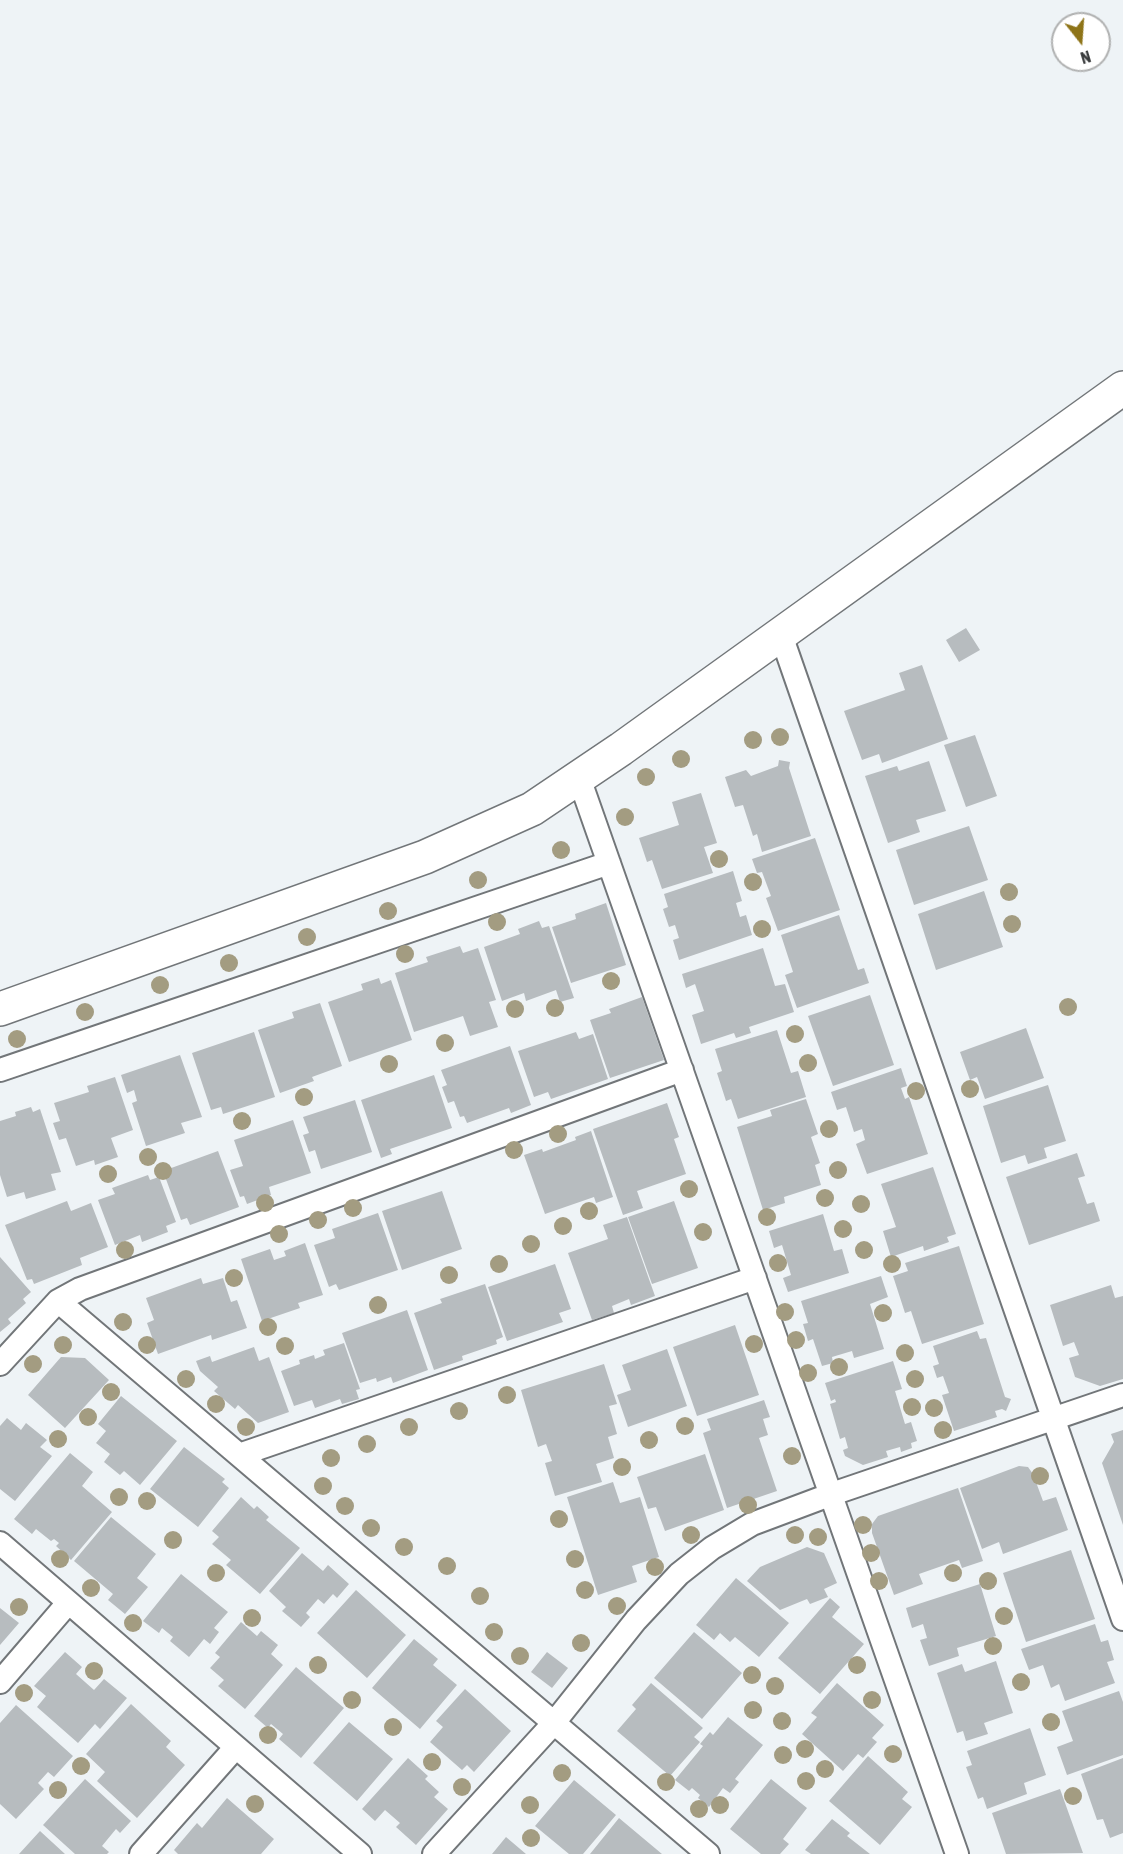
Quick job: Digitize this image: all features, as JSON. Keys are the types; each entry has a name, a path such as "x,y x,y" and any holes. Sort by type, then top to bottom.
{"main road":[{"path":"0,1009 425,857 532,809 781,635 1123,388"}],"street":[{"path":"781,635 1123,1619"},
{"path":"579,778 957,1854"},
{"path":"0,1070 609,863"},
{"path":"0,1364 58,1301 80,1288 682,1070"},
{"path":"239,1455 755,1278"},
{"path":"58,1301 708,1854"},
{"path":"434,1854 553,1724 636,1620 679,1574 712,1548 752,1524 832,1494 1123,1395"},
{"path":"0,1543 360,1854"},
{"path":"0,1683 68,1603"},
{"path":"141,1854 236,1747"}],"building":[{"path":"966,628 980,650 959,662 946,640"},
{"path":"922,665 948,739 882,763 879,754 862,760 844,711 905,690 899,673"},
{"path":"975,735 997,796 966,807 944,745"},
{"path":"779,760 790,762 789,768 811,836 762,852 757,834 753,836 743,805 735,807 725,777 746,770 751,776 778,766"},
{"path":"929,761 946,811 916,820 920,832 888,843 865,776 897,766 899,771"},
{"path":"701,793 717,843 704,847 713,873 662,889 652,860 647,862 639,838 679,825 672,802"},
{"path":"969,826 988,880 914,905 896,850"},
{"path":"815,838 840,910 778,931 766,898 771,896 762,872 757,873 752,859"},
{"path":"733,871 742,901 736,903 740,917 746,915 752,935 679,960 673,940 679,938 675,925 669,927 663,909 668,907 664,894"},
{"path":"984,891 1003,947 936,970 918,914"},
{"path":"606,903 626,965 571,983 552,927 576,919 575,914"},
{"path":"839,915 858,970 864,968 869,983 797,1008 785,975 793,972 781,935"},
{"path":"539,921 542,928 549,926 574,998 560,1002 556,990 526,1001 524,993 502,1001 484,947 520,934 518,929"},
{"path":"460,946 463,953 478,948 496,1000 489,1002 498,1027 470,1036 463,1016 414,1032 395,973 428,962 426,957"},
{"path":"763,948 775,986 785,984 794,1012 749,1027 751,1033 736,1038 734,1033 701,1044 692,1015 704,1011 695,984 686,988 682,974"},
{"path":"379,978 381,984 391,980 412,1040 349,1062 328,1002 363,990 361,984"},
{"path":"870,995 894,1065 833,1086 808,1016"},
{"path":"642,997 664,1060 610,1078 590,1020 611,1013 609,1009"},
{"path":"320,1003 342,1066 312,1077 314,1081 280,1093 258,1030 294,1018 292,1012"},
{"path":"1026,1028 1044,1078 985,1099 977,1077 970,1080 960,1052"},
{"path":"777,1030 791,1073 798,1071 806,1097 738,1119 731,1099 726,1101 717,1073 722,1071 715,1049"},
{"path":"254,1032 275,1097 223,1114 221,1107 211,1110 192,1053"},
{"path":"576,1032 579,1039 593,1034 608,1079 551,1099 548,1092 534,1097 518,1051"},
{"path":"510,1046 531,1105 511,1113 509,1108 467,1123 464,1116 460,1117 454,1101 448,1103 442,1087 447,1085 441,1070"},
{"path":"180,1055 202,1117 181,1123 185,1133 146,1146 132,1103 137,1101 134,1090 127,1093 121,1075"},
{"path":"901,1068 907,1086 901,1088 905,1099 909,1097 928,1154 867,1174 856,1144 865,1140 862,1129 854,1132 846,1107 837,1110 831,1092"},
{"path":"434,1075 452,1128 390,1149 392,1154 381,1158 361,1100"},
{"path":"115,1077 133,1130 111,1138 118,1157 95,1165 94,1160 76,1166 66,1138 59,1140 53,1123 60,1121 54,1103 89,1092 87,1086"},
{"path":"1048,1085 1066,1141 1044,1148 1047,1158 1028,1164 1025,1155 1001,1163 983,1106"},
{"path":"806,1099 818,1134 811,1137 820,1163 815,1165 821,1185 784,1197 785,1203 763,1210 737,1127 772,1116 770,1110"},
{"path":"355,1100 372,1152 321,1169 315,1150 309,1152 303,1135 309,1133 303,1117"},
{"path":"667,1103 679,1137 674,1139 686,1174 637,1191 643,1208 623,1215 593,1129"},
{"path":"31,1107 33,1112 40,1109 61,1172 51,1174 56,1190 26,1199 24,1192 7,1197 0,1175 0,1121 16,1116 15,1112"},
{"path":"293,1120 311,1173 269,1187 271,1195 247,1204 244,1196 240,1197 230,1170 243,1166 234,1140"},
{"path":"591,1131 613,1197 596,1203 594,1197 545,1214 524,1155 542,1149 543,1152 576,1140 575,1137"},
{"path":"218,1151 239,1207 190,1225 187,1218 181,1220 163,1171"},
{"path":"1077,1153 1085,1176 1078,1178 1087,1204 1094,1202 1100,1221 1029,1245 1006,1177"},
{"path":"933,1167 956,1234 947,1237 949,1242 924,1251 923,1246 891,1257 883,1231 896,1227 881,1184"},
{"path":"148,1175 150,1180 159,1177 176,1222 166,1226 168,1232 142,1242 140,1235 115,1245 98,1200 115,1194 112,1188"},
{"path":"442,1191 462,1249 402,1270 382,1211"},
{"path":"67,1201 71,1211 91,1203 108,1247 80,1258 82,1265 34,1284 32,1279 27,1280 5,1225"},
{"path":"674,1201 698,1268 652,1284 628,1217"},
{"path":"378,1213 398,1270 339,1290 336,1284 329,1287 314,1245 335,1238 332,1229"},
{"path":"823,1214 834,1251 842,1249 849,1273 788,1292 783,1278 791,1275 782,1245 774,1248 769,1231"},
{"path":"627,1217 655,1296 631,1305 629,1299 612,1306 614,1313 592,1320 568,1253 608,1239 603,1225"},
{"path":"305,1243 323,1295 298,1303 300,1308 262,1321 241,1259 270,1249 274,1260 286,1256 284,1251"},
{"path":"959,1246 984,1324 922,1344 911,1311 905,1313 893,1276 908,1271 905,1263"},
{"path":"0,1257 31,1292 23,1299 26,1303 8,1319 11,1323 0,1332"},
{"path":"555,1264 571,1309 559,1313 563,1322 507,1341 488,1287"},
{"path":"881,1276 888,1297 870,1304 884,1349 854,1358 852,1351 832,1357 833,1363 822,1366 813,1339 808,1341 803,1324 808,1323 801,1301"},
{"path":"201,1278 203,1284 223,1278 231,1302 237,1300 247,1328 212,1340 211,1335 158,1354 147,1323 154,1320 146,1298"},
{"path":"485,1284 503,1337 496,1340 497,1344 462,1356 463,1360 434,1370 414,1313 442,1303 440,1299"},
{"path":"1111,1285 1115,1298 1123,1296 1123,1379 1100,1386 1075,1377 1069,1358 1079,1355 1074,1342 1063,1346 1050,1305"},
{"path":"407,1310 428,1370 393,1383 391,1377 377,1382 376,1378 360,1383 342,1333"},
{"path":"735,1325 759,1395 697,1416 673,1347"},
{"path":"977,1331 980,1339 986,1338 1005,1397 1011,1399 1006,1411 1002,1409 995,1411 997,1417 954,1431 942,1395 949,1393 943,1376 937,1378 933,1366 939,1364 933,1346"},
{"path":"344,1343 360,1389 356,1390 359,1399 342,1404 340,1399 315,1408 312,1400 294,1406 281,1371 300,1364 299,1360 314,1355 315,1359 325,1355 323,1350"},
{"path":"254,1347 259,1361 269,1357 289,1412 258,1423 238,1405 235,1409 214,1391 218,1387 200,1371 196,1361 210,1356 212,1362"},
{"path":"667,1349 687,1406 628,1427 617,1395 631,1390 622,1365"},
{"path":"61,1357 85,1358 109,1380 65,1428 28,1395"},
{"path":"893,1361 902,1389 895,1391 905,1424 911,1422 917,1441 911,1443 912,1448 901,1452 900,1447 886,1451 888,1457 863,1465 845,1456 843,1450 848,1448 845,1437 840,1439 830,1404 836,1402 835,1399 831,1401 825,1383"},
{"path":"604,1364 617,1404 609,1406 617,1434 608,1437 614,1458 596,1464 602,1482 555,1496 545,1463 552,1461 546,1444 538,1447 521,1390"},
{"path":"121,1396 177,1441 140,1485 124,1471 120,1475 104,1462 110,1454 96,1443 106,1431 98,1424"},
{"path":"764,1400 770,1417 763,1419 768,1435 759,1438 777,1491 727,1508 703,1433 711,1430 707,1419"},
{"path":"7,1418 21,1430 26,1423 47,1440 40,1447 52,1456 15,1501 0,1489 0,1426"},
{"path":"1123,1430 1123,1525 1102,1463 1114,1442 1111,1434"},
{"path":"184,1447 225,1479 222,1482 229,1488 198,1527 150,1489"},
{"path":"70,1453 93,1472 82,1486 112,1512 71,1560 56,1546 59,1543 54,1539 51,1541 36,1529 32,1534 14,1519"},
{"path":"705,1454 724,1510 665,1531 656,1507 648,1509 637,1477"},
{"path":"1019,1466 1028,1467 1033,1474 1043,1501 1056,1497 1068,1530 1003,1554 999,1542 982,1549 960,1488"},
{"path":"613,1482 620,1503 640,1497 659,1557 632,1566 637,1582 598,1595 567,1497"},
{"path":"958,1488 983,1561 962,1568 959,1560 919,1574 923,1584 894,1595 872,1533 872,1524 878,1516"},
{"path":"241,1497 254,1509 257,1506 269,1517 266,1520 300,1548 260,1594 226,1565 231,1560 212,1544 219,1537 212,1531"},
{"path":"111,1517 156,1554 137,1578 148,1587 125,1614 108,1600 113,1594 74,1561"},
{"path":"807,1547 824,1553 837,1583 824,1589 828,1597 810,1604 807,1599 780,1610 747,1581 760,1567"},
{"path":"1071,1550 1095,1619 1026,1642 1003,1573"},
{"path":"302,1553 323,1571 328,1565 349,1584 337,1598 333,1594 324,1604 318,1599 306,1613 310,1617 301,1627 282,1611 286,1607 269,1591"},
{"path":"181,1574 228,1612 214,1628 219,1632 210,1644 204,1639 189,1657 170,1641 173,1637 162,1628 159,1633 143,1621"},
{"path":"736,1578 789,1623 759,1657 735,1637 730,1642 720,1633 714,1640 696,1625"},
{"path":"980,1584 996,1636 957,1648 959,1656 929,1666 920,1640 927,1638 923,1624 912,1628 906,1608"},
{"path":"356,1590 406,1635 367,1678 317,1633"},
{"path":"830,1598 840,1607 832,1617 864,1644 820,1694 778,1658"},
{"path":"0,1608 19,1623 0,1645"},
{"path":"241,1622 257,1636 261,1631 278,1645 271,1654 283,1665 245,1709 218,1686 224,1680 210,1668 220,1657 215,1653"},
{"path":"1095,1624 1101,1642 1108,1640 1114,1660 1107,1662 1115,1683 1065,1701 1059,1684 1051,1688 1043,1665 1029,1670 1021,1649"},
{"path":"694,1632 742,1673 702,1719 654,1678"},
{"path":"414,1639 438,1659 433,1665 457,1685 420,1729 372,1688"},
{"path":"65,1652 82,1667 76,1674 94,1690 104,1679 127,1698 100,1729 95,1724 78,1743 37,1707 46,1696 34,1686"},
{"path":"547,1652 568,1668 552,1688 531,1672"},
{"path":"996,1661 1013,1713 984,1723 988,1734 966,1741 963,1731 957,1733 937,1673 962,1664 965,1672"},
{"path":"296,1667 344,1708 301,1758 279,1739 283,1734 271,1724 268,1728 254,1716"},
{"path":"651,1683 703,1728 694,1737 700,1742 670,1776 617,1731 636,1709 632,1705"},
{"path":"837,1683 884,1725 872,1738 877,1742 863,1758 858,1754 843,1771 802,1734 817,1717 811,1713"},
{"path":"465,1689 511,1731 474,1772 467,1765 462,1770 430,1742 443,1727 436,1721"},
{"path":"1119,1691 1123,1702 1123,1755 1067,1775 1057,1747 1073,1741 1062,1711"},
{"path":"131,1704 171,1741 166,1747 185,1765 137,1818 97,1781 105,1772 86,1754"},
{"path":"16,1705 73,1756 54,1777 48,1772 38,1783 44,1789 16,1819 0,1804 0,1723"},
{"path":"728,1717 763,1745 735,1779 739,1782 730,1793 723,1788 709,1807 698,1798 700,1795 692,1788 689,1791 675,1780 703,1746 700,1744 710,1732 713,1735"},
{"path":"349,1722 393,1759 357,1801 313,1763"},
{"path":"1030,1728 1046,1775 1024,1783 1027,1794 987,1809 983,1797 978,1799 966,1767 972,1765 967,1751"},
{"path":"868,1756 908,1792 902,1799 912,1807 880,1845 829,1801"},
{"path":"408,1758 428,1776 425,1779 439,1792 434,1797 448,1809 416,1845 396,1827 400,1823 385,1810 375,1821 362,1809"},
{"path":"1123,1758 1123,1833 1110,1838 1103,1819 1097,1820 1081,1774"},
{"path":"85,1779 131,1821 120,1833 116,1829 102,1846 109,1852 107,1854 75,1854 43,1825"},
{"path":"771,1779 807,1808 783,1839 789,1844 780,1854 761,1854 730,1829"},
{"path":"574,1780 616,1815 583,1854 569,1854 535,1826"},
{"path":"1060,1789 1083,1853 1006,1854 992,1813"},
{"path":"227,1798 274,1839 261,1854 178,1854 174,1850 197,1823 202,1828"},
{"path":"619,1818 662,1854 590,1854"},
{"path":"832,1819 850,1833 847,1836 870,1854 811,1854 805,1850"},
{"path":"40,1831 65,1854 19,1854"},
{"path":"506,1837 526,1854 492,1854"}]}
